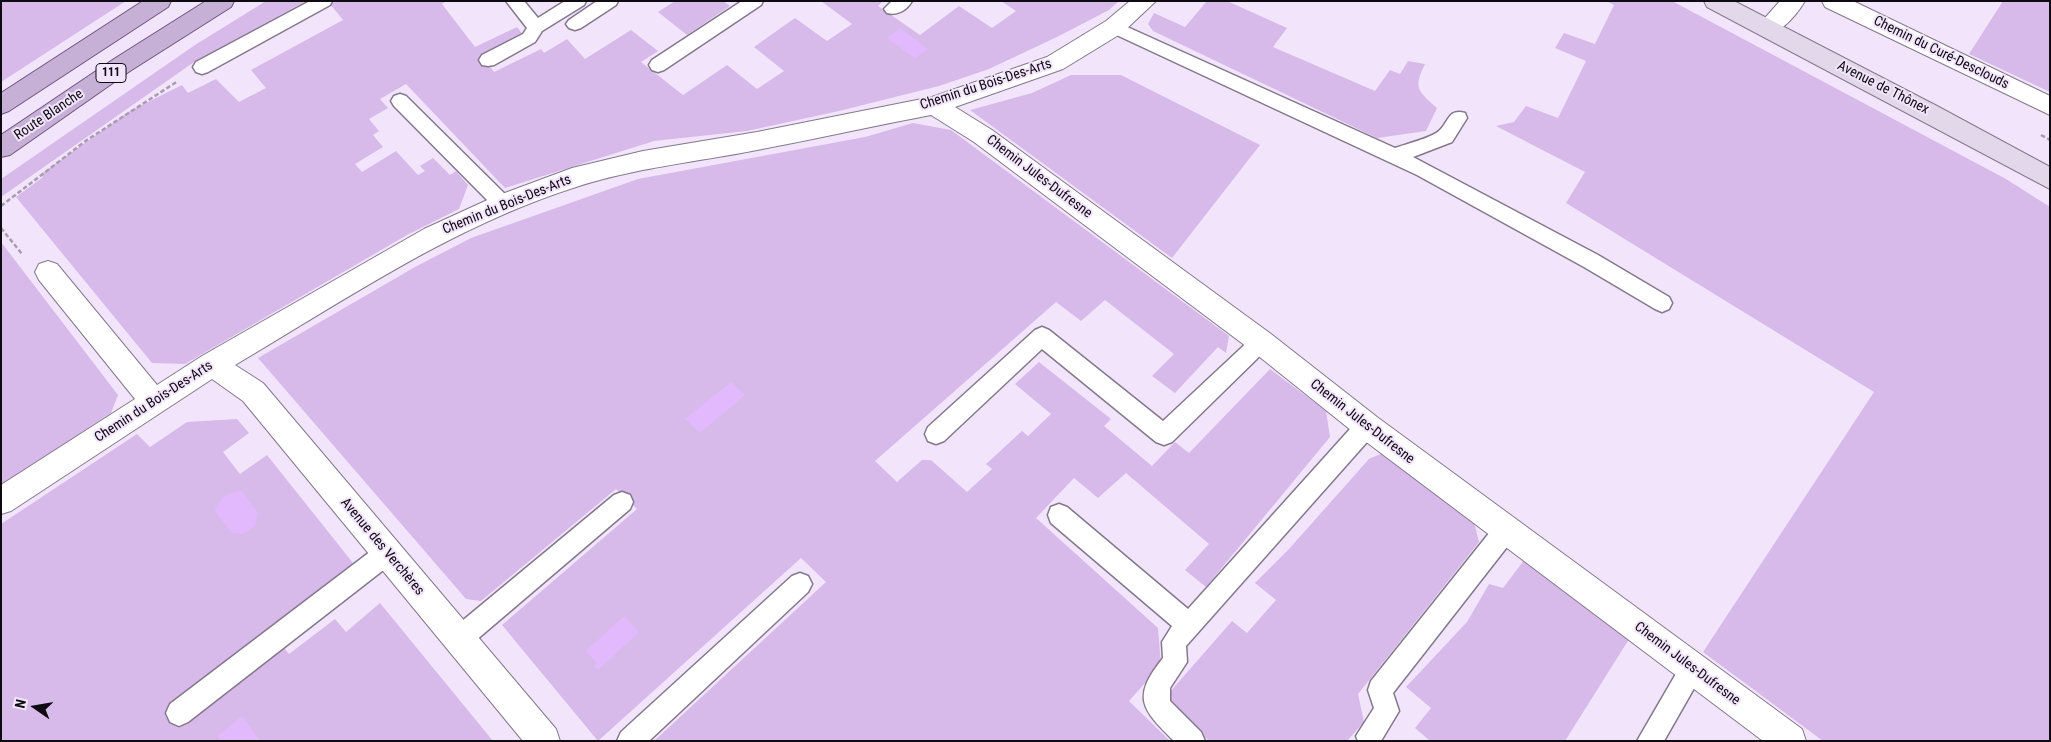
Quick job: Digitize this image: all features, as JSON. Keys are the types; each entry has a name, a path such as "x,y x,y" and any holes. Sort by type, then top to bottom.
{"main road":[{"name":"111","path":"1,105 160,1"},
{"name":"Route Blanche","path":"1,148 122,65 222,1"},
{"name":"Avenue de Thônex","path":"1715,1 1929,112 2050,179"}],"street":[{"name":"Chemin du Bois-Des-Arts","path":"1,501 212,364 433,236 503,204 572,178 644,160 757,141 934,105 1054,63 1114,27 1145,1"},
{"path":"1768,28 1794,1"},
{"name":"Chemin du Curé-Desclouds","path":"1833,1 2050,106"},
{"name":"Chemin Jules-Dufresne","path":"934,105 983,136 1261,342 1367,426 1790,741"},
{"path":"48,272 153,401"},
{"name":"Avenue des Verchères","path":"212,364 253,392 544,741"}],"lane":[{"path":"202,67 324,1"},
{"path":"514,1 536,27"},
{"path":"488,60 528,38 536,27 578,1"},
{"path":"575,24 610,1"},
{"path":"658,65 755,1"},
{"path":"1114,27 1432,174 1591,261 1662,303"},
{"path":"400,102 503,204"},
{"path":"1395,156 1445,136 1458,118"},
{"path":"936,434 1042,336 1164,435 1261,342"},
{"path":"1192,741 1157,706 1158,684 1175,662 1174,642 1367,426"},
{"path":"459,639 622,502"},
{"path":"1059,515 1189,625"},
{"path":"1369,736 1387,711 1380,690 1506,530"},
{"path":"180,714 387,553"},
{"path":"630,741 800,584"},
{"path":"1650,741 1693,669"}],"path":[{"path":"1,206 35,178 126,112 202,67"}],"shaded area":[{"path":"1,1 126,1 1,82"},
{"path":"266,1 306,1 197,60 1,197 1,179 195,45"},
{"path":"336,1 447,1 442,4 475,47 517,27 523,35 481,55 494,72 541,49 544,53 567,39 585,59 631,30 658,51 641,62 683,95 727,65 757,89 784,71 754,47 795,18 827,41 852,24 821,1 883,1 878,6 920,35 959,6 992,28 1016,11 1001,1 1119,1 1109,10 1057,37 989,69 939,86 839,111 747,131 654,141 505,188 406,84 380,99 388,108 369,119 379,131 373,135 383,147 355,164 362,172 396,151 418,175 425,171 420,166 433,158 450,175 456,171 468,185 459,209 407,235 185,364 152,363 16,197 43,177 41,174 130,111 182,85 188,93 216,79 239,102 266,88 251,70 343,20 330,4"},
{"path":"675,1 723,1 730,6 687,35 658,12"},
{"path":"1207,1 1227,1 1287,28 1273,47 1375,91 1390,70 1400,74 1408,61 1425,64 1419,79 1419,89 1437,108 1426,131 1377,138 1153,31 1148,24 1154,13 1185,27"},
{"path":"1606,1 1672,1 2006,179 2050,207 2050,741 1823,741 1703,652 1874,392 1566,203 1585,172 1496,126 1514,122 1526,106 1558,118 1586,61 1555,48 1564,33 1595,44 1614,5"},
{"path":"2003,1 2050,1 2050,92 1969,54"},
{"path":"900,28 928,49 915,58 887,38"},
{"path":"1071,75 1121,75 1260,145 1172,258 970,110 1032,93"},
{"path":"913,123 951,130 1229,336 1226,353 1218,347 1175,393 1152,376 1174,354 1105,300 1081,321 1056,302 875,461 897,482 922,460 931,460 967,492 992,469 986,464 1022,431 1028,436 1051,414 1015,384 1039,362 1111,419 1104,426 1152,466 1175,442 1189,453 1270,369 1326,411 1330,437 1206,587 1185,570 1209,544 1126,473 1098,498 1074,478 1036,518 1158,628 1161,665 1129,701 1170,741 654,741 826,582 801,558 598,741 502,625 637,509 616,489 481,601 466,599 258,358 415,267 471,238 638,179 865,137"},
{"path":"1,242 118,395 111,413 1,486"},
{"path":"731,382 745,395 700,433 685,419"},
{"path":"237,419 249,433 223,452 240,474 267,455 353,563 169,706 281,644 289,654 335,619 346,632 380,603 493,741 1,741 1,524 137,434 150,447 187,422"},
{"path":"1385,452 1474,522 1479,542 1358,694 1364,722 1347,741 1209,741 1169,704 1169,693 1232,621 1247,633 1276,600 1255,583 1289,549 1369,459"},
{"path":"242,491 258,513 255,526 242,534 232,533 215,511 225,496"},
{"path":"1525,559 1631,636 1565,741 1430,741 1415,728 1431,708 1406,687 1467,622 1489,584 1503,588"},
{"path":"624,616 639,632 598,670 594,666 597,663 586,651"},
{"path":"242,716 260,741 221,741 218,736"}]}
